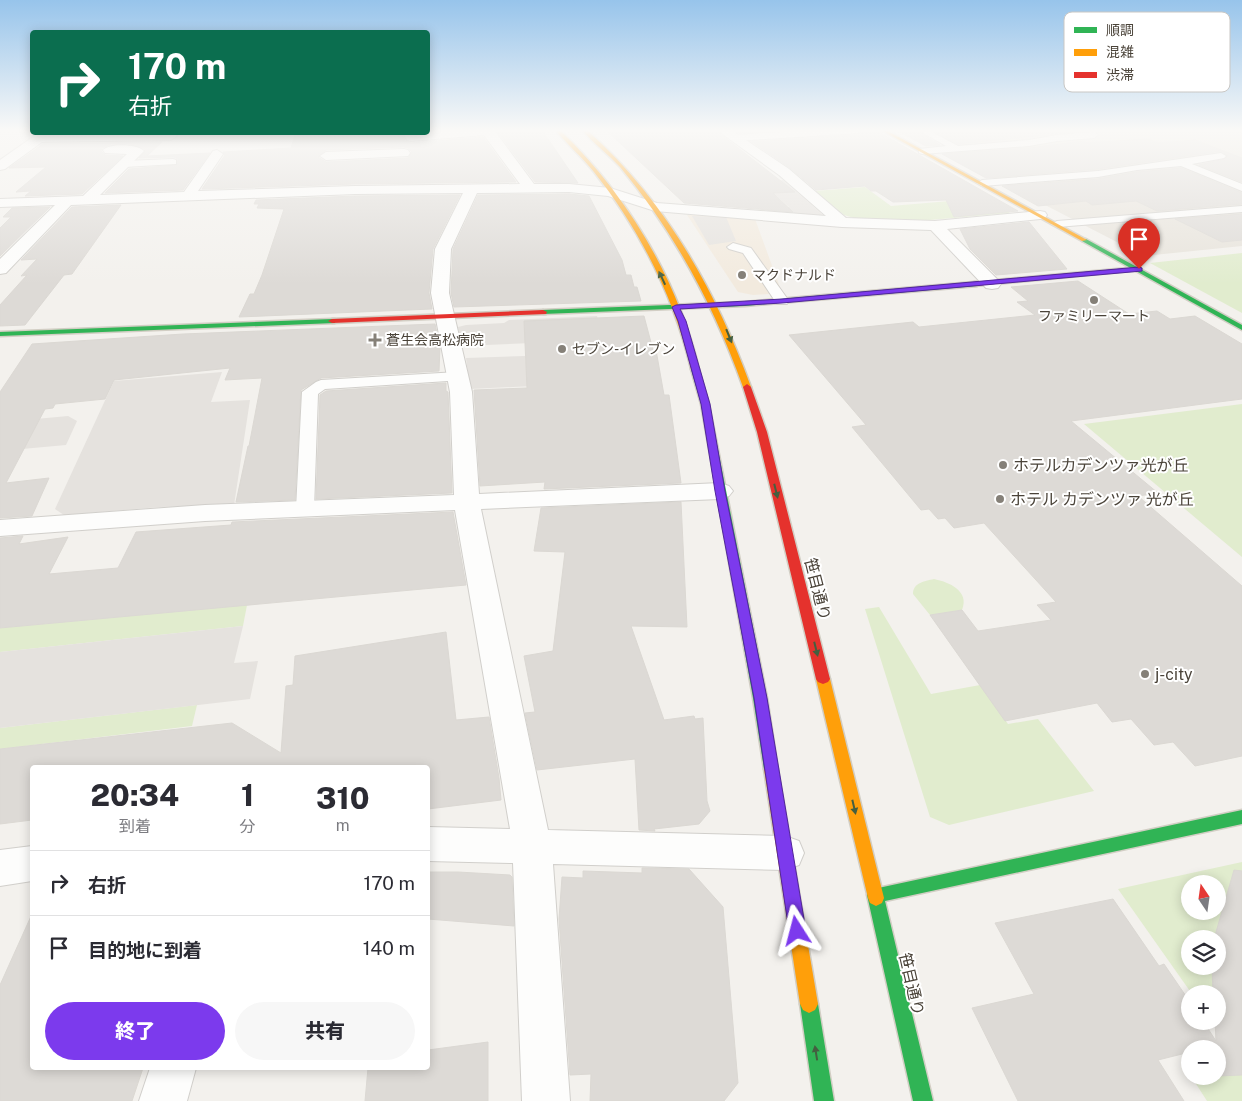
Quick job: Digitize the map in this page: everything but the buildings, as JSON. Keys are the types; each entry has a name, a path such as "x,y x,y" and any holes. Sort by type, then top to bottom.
{"main road":[{"path":"602,181 644,241 676,307 682,321 705,404 760,698 824,1101"},
{"name":"笹目通り","path":"635,181 655,206 685,250 715,306 736,354 762,432 875,895 923,1101"},
{"path":"979,181 1236,321 1242,328"},
{"path":"0,334 444,315 715,306 992,284 1139,269"},
{"path":"875,895 1242,817"}],"street":[{"path":"88,199 106,181"},
{"path":"189,195 198,181"},
{"path":"394,190 395,181"},
{"path":"525,181 531,189"},
{"path":"795,181 842,222"},
{"path":"0,203 189,195 569,188 610,192 655,206 842,222 935,226 1040,215"},
{"path":"472,190 443,250 440,293 461,392 467,503 532,847 546,1101"},
{"path":"0,269 68,200"},
{"path":"935,226 992,284"},
{"path":"0,528 205,513 720,491"},
{"path":"430,844 785,853"},
{"path":"0,868 30,864"},
{"path":"163,1101 172,1070"}],"lane":[{"path":"982,183 1003,181"},
{"path":"1226,181 1242,188"},
{"path":"1057,224 1242,209"},
{"path":"733,247 747,251 782,301"},
{"path":"305,509 310,392 314,388 321,385 458,377"}],"shaded area":[{"path":"785,181 823,217 770,213 766,209 789,207 761,182"},
{"path":"1000,181 1242,181 1242,246 1144,256"},
{"path":"694,213 755,219 782,293 753,295 738,292 687,215"},
{"path":"692,216 726,217 736,241 709,245"},
{"path":"597,316 604,340 462,346 458,327 504,323 509,320"},
{"path":"525,356 526,363 609,359 614,382 470,389 466,358"},
{"path":"222,372 211,402 250,400 234,505 160,507 64,515 55,509 114,381"},
{"path":"68,416 77,421 66,445 0,451 14,421"},
{"path":"243,626 234,663 258,661 250,699 0,728 0,652"}],"green space":[{"path":"865,187 891,206 985,198 1010,213 918,221 854,218 844,215 815,191"},
{"path":"1242,253 1242,313 1150,263"},
{"path":"1242,404 1242,557 1084,424"},
{"path":"934,579 952,585 961,593 964,603 962,610 930,615 913,594 913,590 917,585"},
{"path":"247,605 243,626 0,652 0,628"},
{"path":"879,607 931,694 980,685 1008,724 1038,719 1094,791 949,825 930,817 865,609"},
{"path":"197,705 192,726 0,749 0,728"},
{"path":"1242,862 1242,1101 1207,1101 1197,1085 1226,1085 1226,1051 1231,1049 1218,1030 1226,1030 1226,985 1186,985 1118,889 1181,875 1181,920 1226,920 1226,875 1182,875"}],"traffic: fast":[{"path":"1084,240 1242,328"},
{"path":"543,312 745,304 974,284"},
{"path":"0,334 332,321"},
{"path":"695,369 705,404 760,698 771,769"},
{"path":"875,895 1242,817"},
{"path":"876,898 923,1101"},
{"path":"809,1004 824,1101"}],"traffic: slow":[{"path":"604,181 630,218 672,296 688,339 695,369"},
{"path":"635,181 660,215 695,269 724,326 747,387"},
{"path":"977,181 1084,240"},
{"path":"823,679 876,898"},
{"path":"771,769 809,1004"}],"traffic: jam":[{"path":"974,284 1139,269"},
{"path":"332,321 543,312"},
{"path":"747,387 762,432 823,679"}],"place":[{"name":"マクドナルド","path":"742,275"},
{"name":"ファミリーマート","path":"1094,300"},
{"name":"蒼生会高松病院","path":"375,340"},
{"name":"セブン-イレブン","path":"562,349"},
{"name":"ホテルカデンツァ光が丘","path":"1003,465"},
{"name":"ホテル カデンツァ 光が丘","path":"1000,499"},
{"name":"j-city","path":"1145,674"}],"route":[{"path":"797,931 760,698 705,404 682,321 676,307 745,304 992,284 1139,269"}]}
